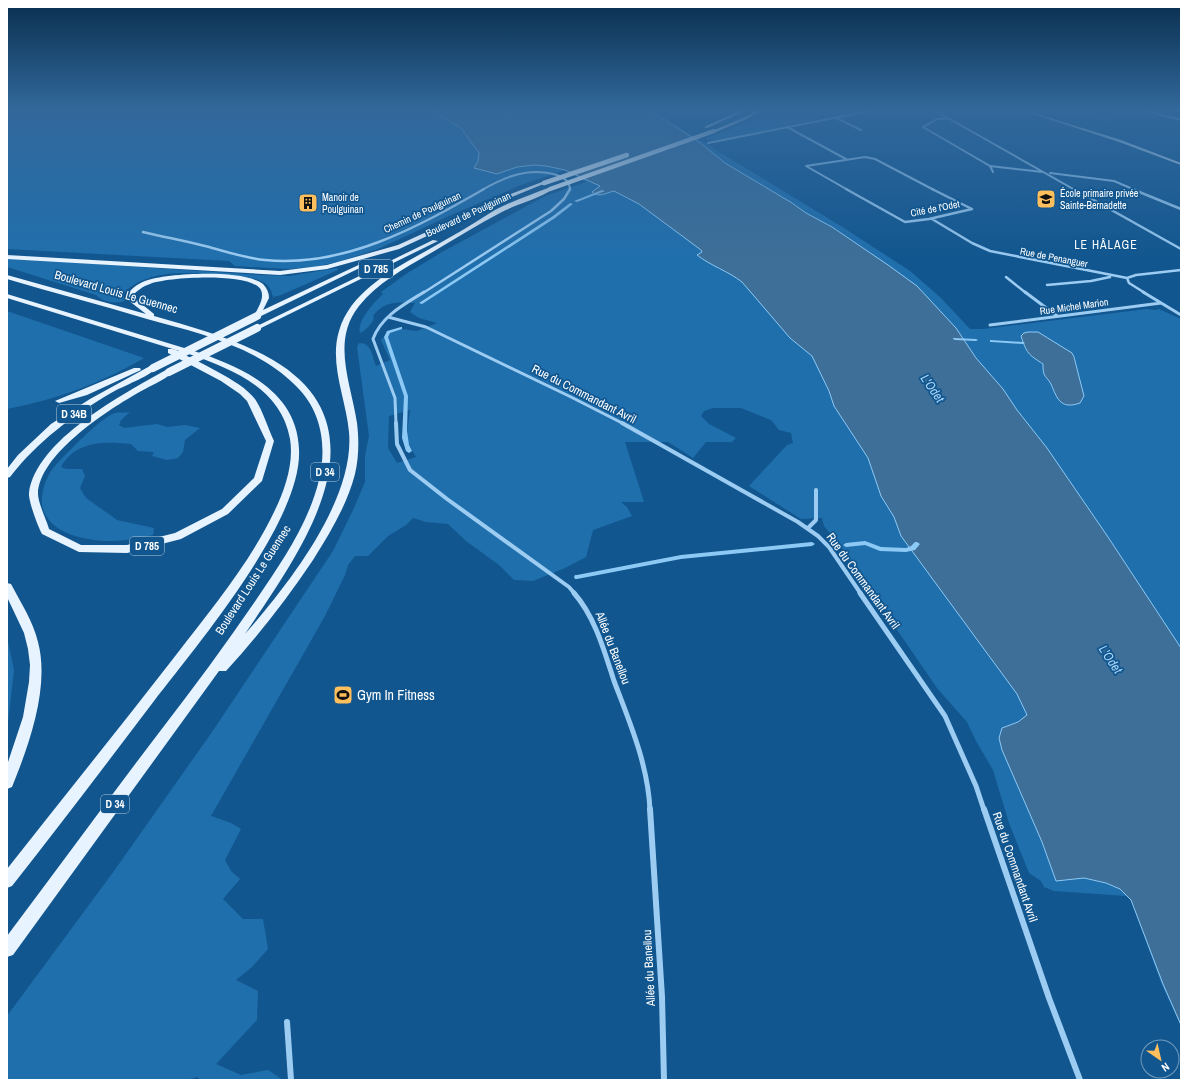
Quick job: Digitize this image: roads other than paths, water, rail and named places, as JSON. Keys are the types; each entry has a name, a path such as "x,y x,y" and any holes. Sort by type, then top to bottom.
{"main road":[{"name":"Boulevard de Poulguinan","path":"257,316 505,198 612,160"},
{"name":"Boulevard de Poulguinan","path":"152,340 232,385 252,401 267,425 270,436 268,460 257,482 225,513 194,530 159,543 124,550 92,550 71,546 48,535 38,523 33,503 33,492 40,472 48,460 66,440 97,416 136,390 169,372 257,328 329,291 523,200 633,160"},
{"path":"1169,160 1181,164"},
{"path":"200,688 251,637 276,606 330,526 346,491 351,468 354,438 350,404 340,356 342,330 348,317 370,290 389,276 408,263 496,213"},
{"name":"D 785","path":"7,257 280,273 331,267 402,246"},
{"path":"160,320 134,303 129,296 138,286 174,276 217,276 249,280 259,284 264,289 266,298 257,316"},
{"name":"Boulevard Louis Le Guennec","path":"7,277 160,320 229,342 250,351 275,365 296,381 310,398 321,417 327,443 327,459 323,479 308,524 291,555 200,688 7,949"},
{"name":"Boulevard Louis Le Guennec","path":"7,296 152,340 234,369 264,388 272,396 288,420 294,439 295,458 289,486 277,515 249,564 148,700 7,881"},
{"name":"D 34B","path":"7,475 31,446 55,426 103,395 151,366 257,316"},
{"path":"59,401 84,393 151,366"},
{"path":"7,588 22,615 31,638 35,664 34,683 29,711 17,754 7,782"}],"street":[{"name":"Cité de l'Odet","path":"842,160 806,166 905,222 932,218 972,209 875,160"},
{"path":"977,160 990,166 1114,181 1181,209"},
{"path":"1023,160 1181,249"},
{"path":"990,166 993,172"},
{"name":"Chemin de Poulguinan","path":"143,232 224,251 242,257 273,260 315,259 340,255 385,238 449,209 493,184 515,175 528,172 543,172 559,176 569,183 571,189 570,194 551,211 404,305 388,317"},
{"name":"Rue de Penanguer","path":"932,218 972,243 990,251 1030,260 1127,278 1136,274 1181,270"},
{"path":"1047,285 1095,280 1113,276"},
{"path":"1006,277 1058,316"},
{"path":"1127,278 1129,283 1181,315"},
{"name":"Rue Michel Marion","path":"990,325 1161,303"},
{"name":"Rue du Commandant Avril","path":"388,317 426,328 578,401 678,454 808,528 829,547 946,716 976,786 1049,998 1080,1080"},
{"name":"Allée du Banellou","path":"388,317 377,328 373,339 395,398 397,444 405,463 417,476 435,490 569,587 583,603 594,624 638,746 650,792 652,853 662,997 664,1080"},
{"path":"808,528 816,520 816,490"},
{"path":"287,1022 291,1080"}],"water":[{"name":"L'Odet","path":"478,160 721,160 806,213 832,227 888,265 917,286 956,328 976,358 1003,389 1017,410 1047,448 1181,648 1181,1025 1163,984 1131,900 1120,889 1106,883 1084,878 1056,881 1042,842 1002,750 999,738 1002,728 1018,722 1027,715 1017,694 901,536 894,517 881,496 868,458 834,406 829,391 812,356 790,338 742,282 697,255 702,252 701,250 639,204 614,191 598,195 595,194 592,192 600,186 565,170 534,165 517,167 497,174 474,168"},
{"path":"1028,332 1038,332 1072,353 1084,396 1080,403 1068,405 1060,401 1044,374 1043,364 1031,355 1025,347 1021,336"}],"waterway":[{"path":"576,201 603,191"},
{"path":"421,303 554,217 571,204"},
{"path":"401,328 388,332 386,337 406,396 404,431 406,445 409,451"},
{"path":"955,339 976,340"},
{"path":"992,341 1023,343"},
{"path":"846,545 865,543 880,549 906,550 913,548 917,544"},
{"path":"577,577 681,557 812,544"}],"place":[{"name":"École primaire privée Sainte-Bernadette","path":"1046,199"},
{"name":"Manoir de Poulguinan","path":"308,203"},
{"name":"Gym In Fitness","path":"343,695"}],"district":[{"name":"LE HÂLAGE","path":"1106,245"}]}
